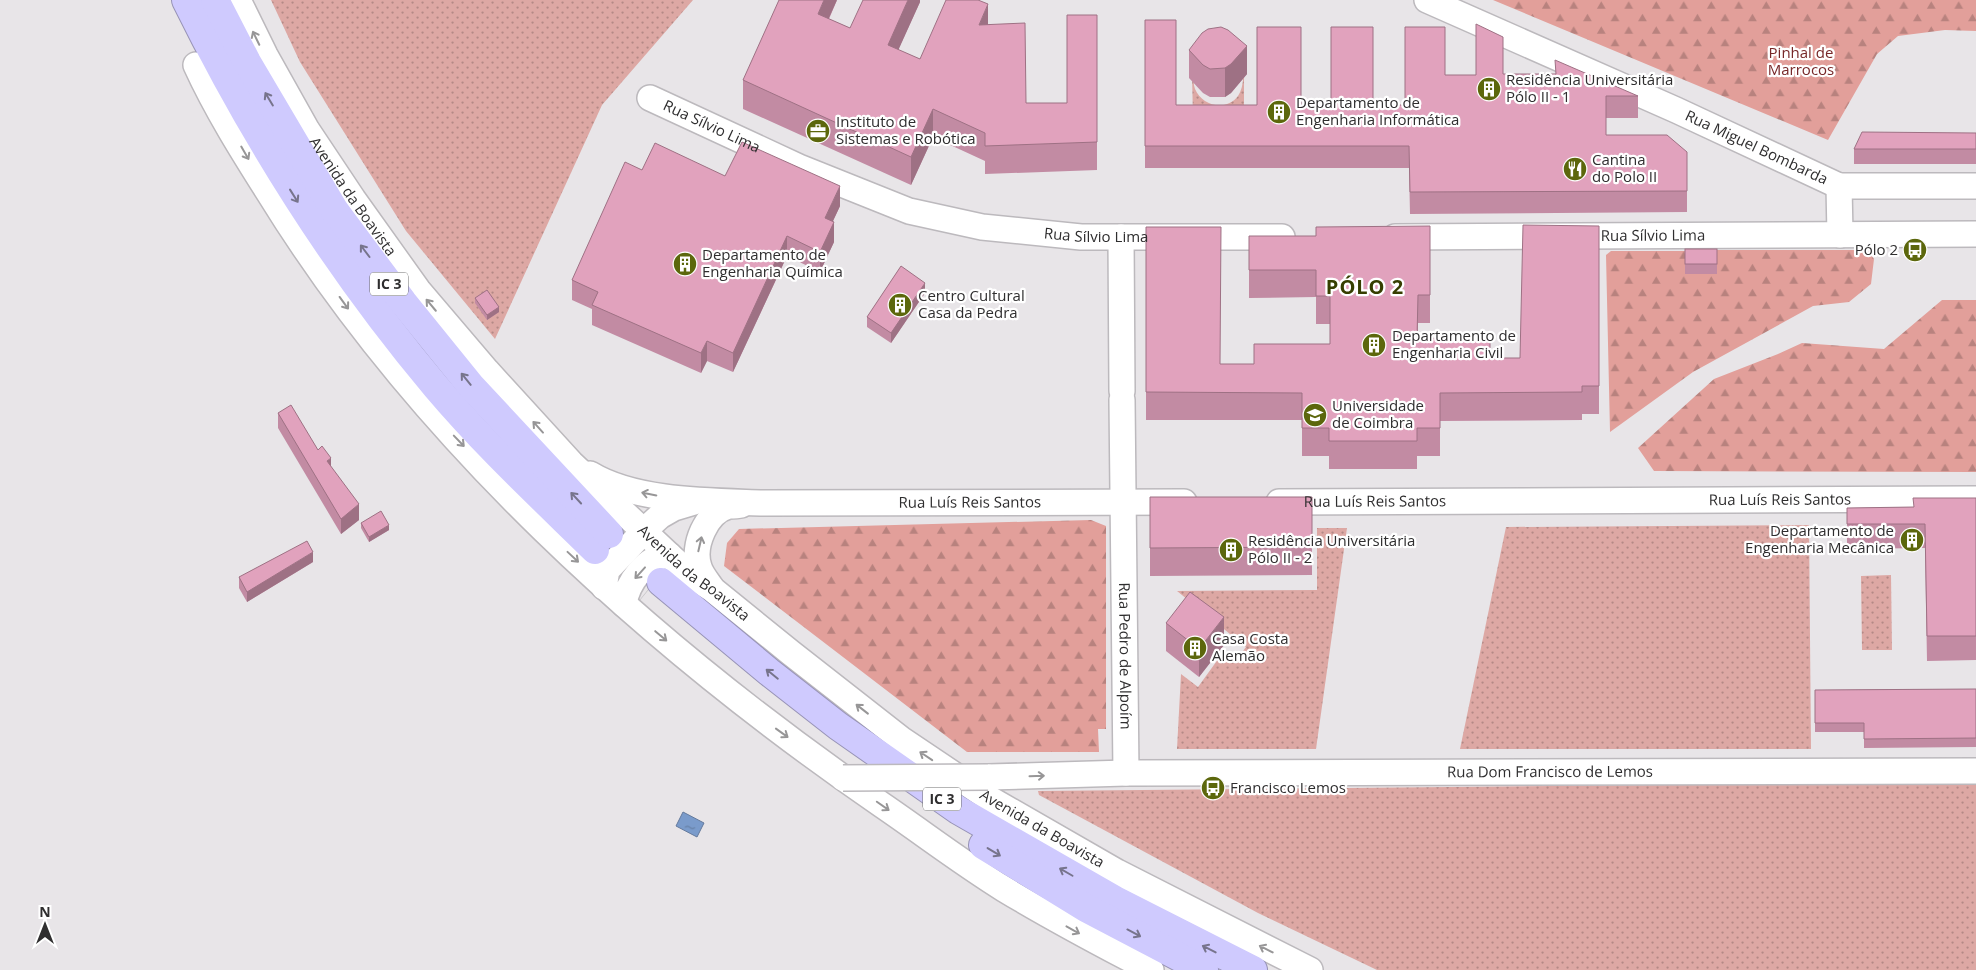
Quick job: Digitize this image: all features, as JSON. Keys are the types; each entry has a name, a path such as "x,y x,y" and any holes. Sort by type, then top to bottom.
{"highway":[{"path":"174,0 196,65"},
{"name":"Avenida da Boavista","path":"186,0 246,115 297,200 382,320 438,388 507,464 602,542 403,302 341,218 248,62 215,0"},
{"name":"Avenida da Boavista","path":"643,593 758,687 942,820 1086,908 1204,970"},
{"name":"Avenida da Boavista","path":"643,593 769,672 838,726 958,810 1115,900 1253,970"}],"street":[{"name":"Avenida da Boavista","path":"238,0 265,55 307,130 352,199 418,290 487,371 571,463 668,556 901,739 990,800 1117,872 1310,970"},
{"name":"Rua Miguel Bombarda","path":"1427,0 1676,110 1839,186"},
{"name":"Avenida da Boavista","path":"196,65 249,161 298,241 364,331 438,420 538,524 604,587 643,593 742,704 843,778 1001,887 1075,931 1151,970"},
{"name":"Rua Sílvio Lima","path":"650,98 800,167 909,211 990,228 1081,237 1307,237"},
{"path":"1840,235 1839,186 1976,186"},
{"name":"Rua Sílvio Lima","path":"1373,237 1976,234"},
{"name":"Rua Pedro de Alpoím","path":"1121,238 1126,774"},
{"name":"Rua Luís Reis Santos","path":"571,463 598,479 645,494 697,501 764,504 1210,502"},
{"name":"Rua Luís Reis Santos","path":"1258,502 1976,499"},
{"path":"604,587 607,570 660,516 674,508 697,501"},
{"path":"712,589 699,568 698,548 703,532 711,518 728,507 764,504"},
{"path":"643,593 626,593 629,585 652,560 659,556 668,556"},
{"name":"Rua Dom Francisco de Lemos","path":"1126,774 1976,771"},
{"path":"843,778 1126,774"}],"shaded area":[{"path":"271,0 693,0 602,105 495,339 406,231 300,62"},
{"path":"1244,57 1244,117 1193,118 1192,74 1195,89 1203,100 1215,105 1227,104 1233,101 1240,92 1243,83"},
{"path":"1809,525 1811,749 1460,749 1506,527"},
{"path":"1317,528 1347,528 1316,749 1177,749 1181,674 1198,687 1224,651 1236,660 1246,647 1177,591 1317,590"},
{"path":"1891,575 1892,650 1862,650 1861,576"},
{"path":"1976,782 1976,970 1377,970 1258,913 1039,795 1038,791"}],"green space":[{"name":"Pinhal de Marrocos","path":"1493,0 1976,0 1976,31 1945,30 1898,36 1877,54 1828,140"},
{"path":"1716,250 1868,250 1874,259 1871,284 1849,302 1813,306 1693,372 1610,432 1606,255 1611,251 1685,251 1686,274 1717,274"},
{"path":"1942,300 1976,300 1976,472 1654,471 1638,448 1714,379 1802,343 1884,349"},
{"path":"1091,520 1106,526 1106,729 1098,729 1099,752 967,752 724,566 727,543 739,529"}],"water":[{"path":"683,812 704,823 697,837 676,826"}],"building":[{"path":"779,0 824,0 818,14 850,28 863,0 908,0 888,45 920,59 946,0 978,0 988,4 979,25 1025,23 1026,103 1067,103 1067,15 1097,15 1097,142 985,146 985,133 933,109 911,157 743,80"},
{"path":"1145,20 1176,20 1176,105 1257,105 1257,27 1301,27 1301,105 1331,105 1331,27 1373,27 1373,105 1405,105 1405,27 1445,27 1445,75 1476,75 1476,24 1503,37 1503,74 1556,74 1555,60 1638,96 1606,96 1606,135 1667,135 1687,152 1687,191 1410,192 1409,146 1145,146"},
{"path":"1221,27 1228,30 1247,46 1225,68 1210,69 1203,65 1189,50 1202,33 1208,29"},
{"path":"1862,132 1976,133 1976,149 1854,149"},
{"name":"Departamento de Engenharia Química","path":"742,142 840,186 825,218 834,222 820,252 787,236 733,353 707,341 701,353 592,305 598,292 572,280 625,162 642,170 655,143 725,176"},
{"name":"Departamento de Engenharia Civil","path":"1523,225 1599,226 1599,386 1582,386 1582,392 1440,393 1440,428 1417,428 1417,441 1329,441 1329,428 1302,428 1302,393 1146,392 1146,227 1221,227 1220,364 1254,364 1254,344 1330,344 1330,296 1316,296 1316,270 1249,270 1249,236 1316,236 1316,227 1430,226 1430,295 1418,295 1417,338 1490,339 1490,358 1520,358"},
{"path":"1685,249 1717,249 1717,264 1685,264"},
{"name":"Centro Cultural Casa da Pedra","path":"901,266 925,283 891,333 867,317"},
{"path":"487,290 499,307 487,315 475,298"},
{"path":"291,405 318,450 322,446 331,458 327,461 359,504 341,519 278,413"},
{"path":"1150,497 1312,497 1312,547 1150,548"},
{"path":"1913,498 1976,498 1976,636 1927,636 1925,524 1847,524 1847,508 1914,507"},
{"path":"381,511 389,525 369,537 361,523"},
{"path":"307,541 313,552 247,592 239,577"},
{"path":"1190,592 1224,617 1199,649 1166,623"},
{"path":"1976,689 1976,738 1864,739 1864,723 1815,723 1815,690"}],"tunnel":[{"path":"613,566 646,593"}],"place":[{"name":"Residência Universitária Pólo II - 1","path":"1489,89"},
{"name":"Departamento de Engenharia Informática","path":"1279,112"},
{"name":"Instituto de Sistemas e Robótica","path":"818,131"},
{"name":"Cantina do Polo II","path":"1575,169"},
{"name":"Pólo 2","path":"1915,250"},
{"name":"Departamento de Engenharia Química","path":"685,264"},
{"name":"Centro Cultural Casa da Pedra","path":"900,305"},
{"name":"Departamento de Engenharia Civil","path":"1374,345"},
{"name":"Universidade de Coimbra","path":"1315,415"},
{"name":"Departamento de Engenharia Mecânica","path":"1912,540"},
{"name":"Residência Universitária Pólo II - 2","path":"1231,550"},
{"name":"Casa Costa Alemão","path":"1195,648"},
{"name":"Francisco Lemos","path":"1213,788"}],"district":[{"name":"PÓLO 2","path":"1365,287"}]}
